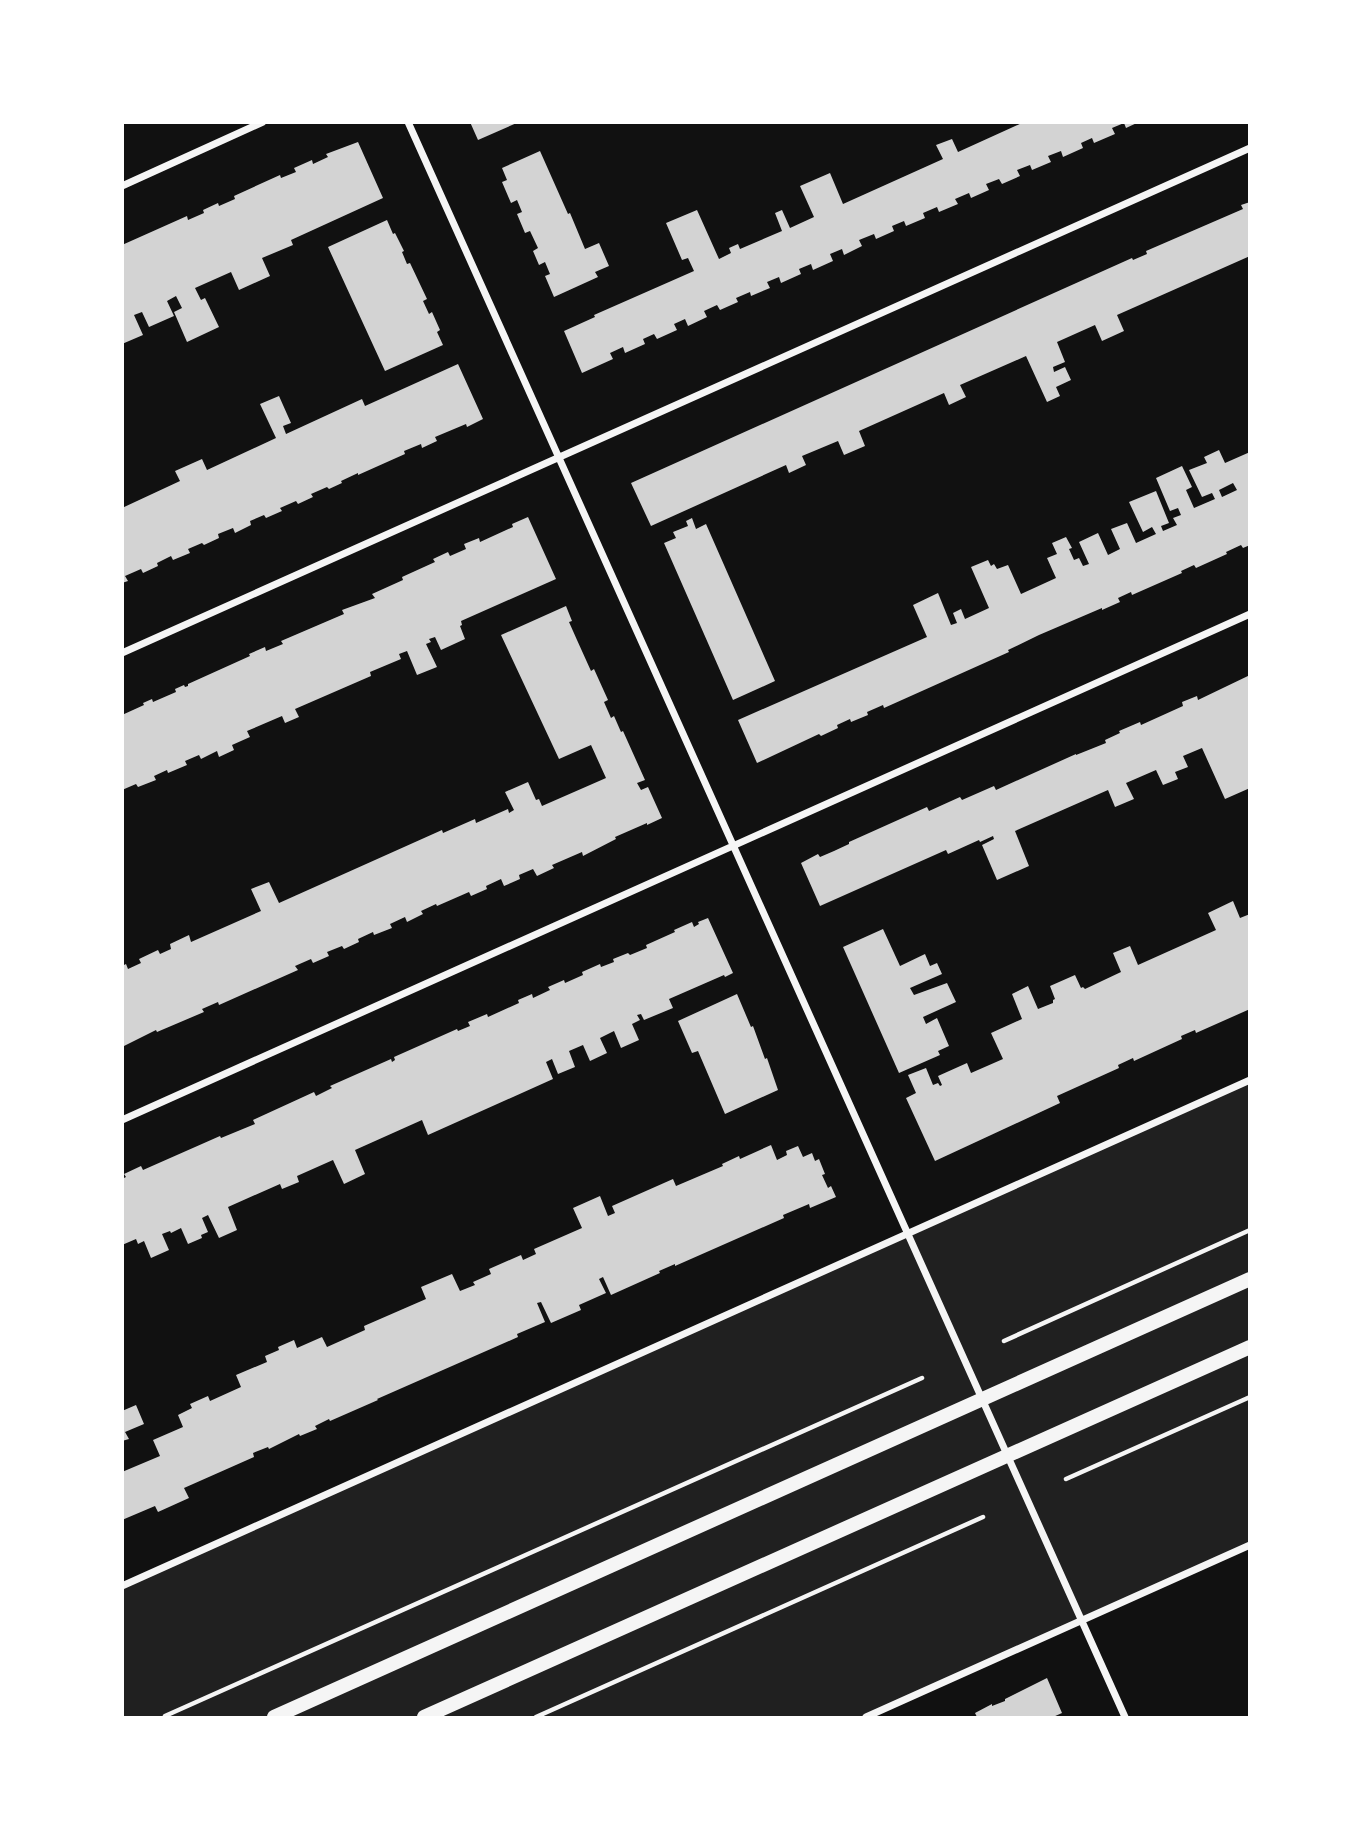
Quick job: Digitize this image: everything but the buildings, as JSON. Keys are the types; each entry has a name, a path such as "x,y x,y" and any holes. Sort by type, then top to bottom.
{"main road":[{"path":"274,1717 1250,1279"},
{"path":"424,1717 1250,1346"}],"street":[{"path":"122,186 263,122"},
{"path":"408,122 1125,1717"},
{"path":"122,653 1250,148"},
{"path":"122,1120 1250,614"},
{"path":"122,1586 1250,1080"},
{"path":"866,1717 1250,1545"}],"path":[{"path":"1003,1341 1250,1230"},
{"path":"165,1716 922,1378"},
{"path":"1066,1479 1250,1397"},
{"path":"536,1717 984,1517"}],"shaded area":[{"path":"1249,1080 1249,1546 867,1717 123,1717 122,1586"}]}
